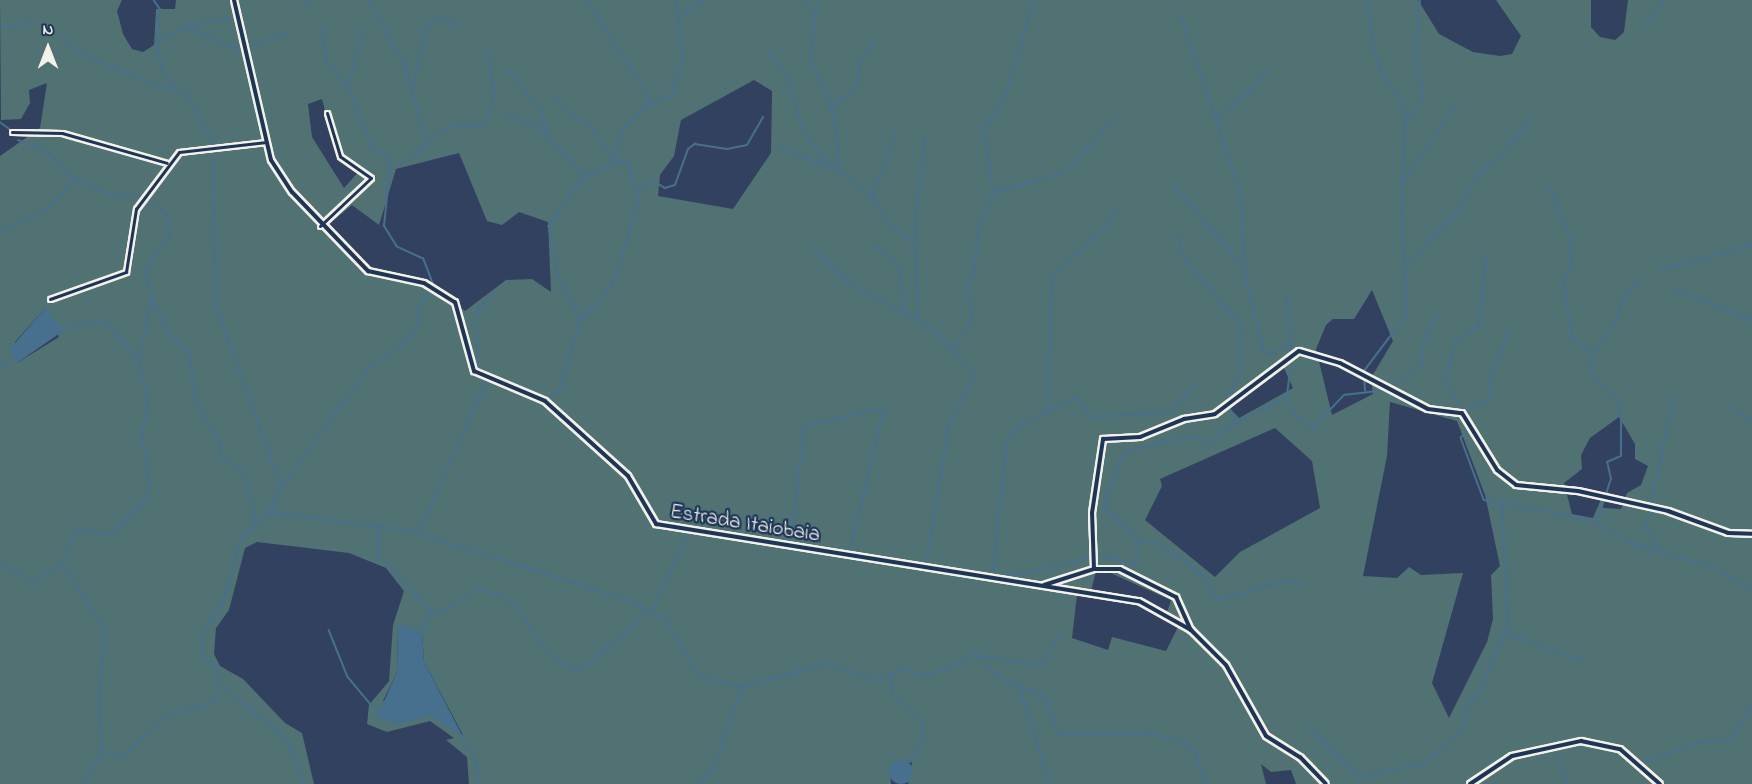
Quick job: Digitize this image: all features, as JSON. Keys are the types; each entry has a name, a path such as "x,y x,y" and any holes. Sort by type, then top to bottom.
{"street":[{"name":"Estrada Itaiobaia","path":"234,0 274,169 320,226 372,273 424,284 454,302 474,371 550,405 622,468 659,525 1044,586 1128,597 1191,630 1230,670 1266,736 1300,757 1326,784"},
{"path":"320,226 371,178 340,156 327,113"},
{"path":"12,132 62,133 167,163"},
{"path":"50,299 126,272 135,209 167,163 188,148 266,142"},
{"path":"1094,569 1092,513 1103,439 1140,437 1184,419 1215,414 1299,351 1341,363 1428,409 1462,413 1497,470 1516,485 1578,491 1668,511 1728,533 1752,534"},
{"path":"1044,586 1094,569 1115,567 1167,591 1191,630"},
{"path":"1470,784 1512,756 1581,741 1620,750 1660,784"}],"green space":[{"path":"0,0 122,0 117,11 123,34 132,49 143,52 154,45 156,9 175,9 176,0 1418,0 1439,34 1473,52 1500,56 1512,54 1521,36 1496,0 1591,0 1591,27 1600,37 1615,40 1624,32 1628,0 1752,0 1752,784 1296,784 1291,770 1271,772 1261,764 1266,784 908,784 912,762 890,769 891,784 469,784 467,757 446,740 454,738 430,721 387,732 367,724 369,705 389,681 393,625 404,591 386,568 349,553 257,542 245,548 229,610 216,628 214,654 220,666 243,679 285,723 302,733 314,784 0,784 0,156 40,128 47,83 29,90 30,103 21,119 1,120","holes":["754,80 772,91 771,153 733,209 658,196 660,175 674,156 681,120","322,99 335,150 347,165 361,169 344,188 312,137 308,104","459,153 487,221 502,225 519,212 548,222 551,292 532,279 506,280 465,311 429,283 372,273 324,228 352,205 379,225 396,169","1372,290 1393,341 1371,378 1373,394 1332,415 1316,349 1326,325 1333,319 1354,319","45,308 59,337 17,363 15,342","1280,359 1293,388 1239,418 1228,406","1390,402 1457,421 1485,495 1500,566 1491,575 1493,619 1487,642 1449,718 1432,683 1463,573 1421,575 1409,567 1397,578 1363,576 1387,456","1619,417 1635,444 1635,459 1648,466 1641,485 1627,493 1621,509 1603,508 1602,497 1593,518 1572,514 1564,483 1582,469 1581,455 1590,438","1275,428 1312,461 1320,508 1240,552 1215,577 1145,520 1162,486 1160,479","1097,567 1171,600 1165,619 1178,627 1166,651 1112,637 1108,650 1072,638 1077,595 1091,591","398,627 422,633 424,662 463,735 436,717 383,701 397,672"]}],"water":[{"path":"45,308 63,331 17,363 10,349"},
{"path":"406,625 422,633 424,662 463,737 430,715 398,724 377,717 397,672 398,627"},
{"path":"901,760 906,761 912,767 912,777 906,783 901,784 896,783 890,777 889,772 890,767 896,761"}],"waterway":[{"path":"154,0 160,9 157,41 163,71 175,87"},
{"path":"237,0 237,5"},
{"path":"301,0 310,4"},
{"path":"369,0 406,67 428,145 393,170"},
{"path":"586,0 648,94 648,103"},
{"path":"615,162 621,131 648,104 672,96 682,58 676,0"},
{"path":"679,18 703,0"},
{"path":"804,0 812,11"},
{"path":"818,0 811,56 832,109 839,145 837,169"},
{"path":"993,191 984,130 1007,91 1034,0"},
{"path":"1365,391 1364,371 1407,314 1401,209 1405,121 1400,98 1382,74 1374,49 1367,0"},
{"path":"1406,120 1424,97 1415,64 1420,0"},
{"path":"1644,25 1665,0"},
{"path":"157,42 185,27 231,18 235,13"},
{"path":"1181,15 1241,193 1246,277 1264,351 1268,355 1288,346"},
{"path":"413,87 427,25 441,18 459,25"},
{"path":"0,28 34,21"},
{"path":"185,27 240,50 288,33"},
{"path":"281,488 370,366 411,337 419,322 416,309 434,287 423,259 397,247 384,226 391,158 372,149 350,92 327,61 322,28"},
{"path":"348,88 364,28"},
{"path":"60,36 76,50 153,85 186,92 214,143 216,305 281,485 271,512 241,539 222,606 202,635 202,653 218,669 217,701 168,716 122,758 103,751"},
{"path":"832,108 857,86 860,64 873,43"},
{"path":"768,50 788,78 803,130 828,165"},
{"path":"428,138 453,127 485,124 494,94 488,52"},
{"path":"506,69 542,111 547,133"},
{"path":"1217,116 1250,92 1267,71"},
{"path":"556,97 570,115 591,125 614,162"},
{"path":"1404,180 1457,104"},
{"path":"504,115 538,126 585,176"},
{"path":"952,352 973,318 967,286 975,269 978,227 993,193 1066,172 1116,116"},
{"path":"637,188 656,182 665,188 675,185 688,149 695,144 727,149 747,145 763,117"},
{"path":"1404,270 1463,204 1478,174 1503,155 1531,118"},
{"path":"0,122 11,130"},
{"path":"896,132 882,177 873,186 874,198 887,221 916,245"},
{"path":"918,322 915,226 925,136"},
{"path":"18,140 47,151 75,179 113,195 142,196 168,214 170,236 146,271 153,301 170,334 190,353 196,403 220,441 221,457 244,471 257,524"},
{"path":"778,148 837,169 874,198"},
{"path":"527,391 548,398 559,393 579,323 610,288 620,264 638,201 627,160 585,176 549,226 558,275 581,321"},
{"path":"0,232 49,208 74,180"},
{"path":"1173,184 1246,269"},
{"path":"1550,187 1571,241 1572,264 1564,283 1573,338 1591,352"},
{"path":"1047,411 1052,277 1108,224 1115,210"},
{"path":"1178,233 1183,257 1242,326 1240,373 1227,403 1237,423"},
{"path":"874,244 899,266 906,312"},
{"path":"1661,270 1752,245"},
{"path":"812,249 851,283 936,331 975,376 949,426 927,563"},
{"path":"1465,415 1445,381 1456,340 1479,326 1486,255"},
{"path":"1597,522 1611,479 1607,462 1621,456 1621,416 1618,399 1592,378 1590,359 1616,322 1623,298 1643,278"},
{"path":"1674,289 1752,320"},
{"path":"477,370 477,310 495,293"},
{"path":"1287,296 1292,354"},
{"path":"102,751 99,698 105,631 62,562 77,528 112,535 143,503 150,487 142,433 148,401 139,361 151,299"},
{"path":"1390,387 1423,365 1423,343 1437,315"},
{"path":"61,329 104,320 138,360"},
{"path":"1465,410 1490,399 1490,380 1508,332"},
{"path":"0,366 14,359"},
{"path":"1292,359 1287,397 1293,413 1312,429 1344,395 1386,390"},
{"path":"484,377 496,382"},
{"path":"419,532 487,381"},
{"path":"993,574 1006,445 1017,427 1076,397 1091,417 1171,412 1197,382"},
{"path":"1659,549 1646,527 1674,396"},
{"path":"863,555 1006,577 1103,555 1136,566 1137,538 1103,507 1124,452 1189,436 1211,445 1219,432 1287,397"},
{"path":"791,544 804,426 885,408 850,552"},
{"path":"1732,408 1752,421"},
{"path":"1470,428 1461,438 1484,500 1587,519 1632,543 1715,568 1752,589"},
{"path":"1308,724 1352,771 1364,776 1423,764 1462,731 1466,708 1480,692 1508,625 1502,505"},
{"path":"271,512 411,531 625,599 666,619 698,675 742,687 828,663 874,680 901,670 930,676 974,655 1043,665 1058,636"},
{"path":"379,527 379,556 431,610 438,614 478,590 499,594 519,609 543,648 573,669 581,669 634,627 646,609"},
{"path":"653,610 689,530"},
{"path":"1139,543 1156,543 1178,556 1204,576 1217,600 1285,581 1302,583"},
{"path":"0,564 33,582 62,566"},
{"path":"421,631 431,611"},
{"path":"329,630 348,677 378,713"},
{"path":"1508,634 1584,661"},
{"path":"977,656 1006,681 1044,695 1058,734 1148,734 1180,740 1196,753 1206,784"},
{"path":"891,676 893,695 923,721 923,743 909,761"},
{"path":"1020,686 1050,784"},
{"path":"223,687 287,739 305,784"},
{"path":"699,784 713,768 742,688"},
{"path":"1644,762 1699,743 1730,740 1752,705"},
{"path":"461,736 476,759 481,784"},
{"path":"1557,751 1567,784"},
{"path":"83,784 102,752"}]}
